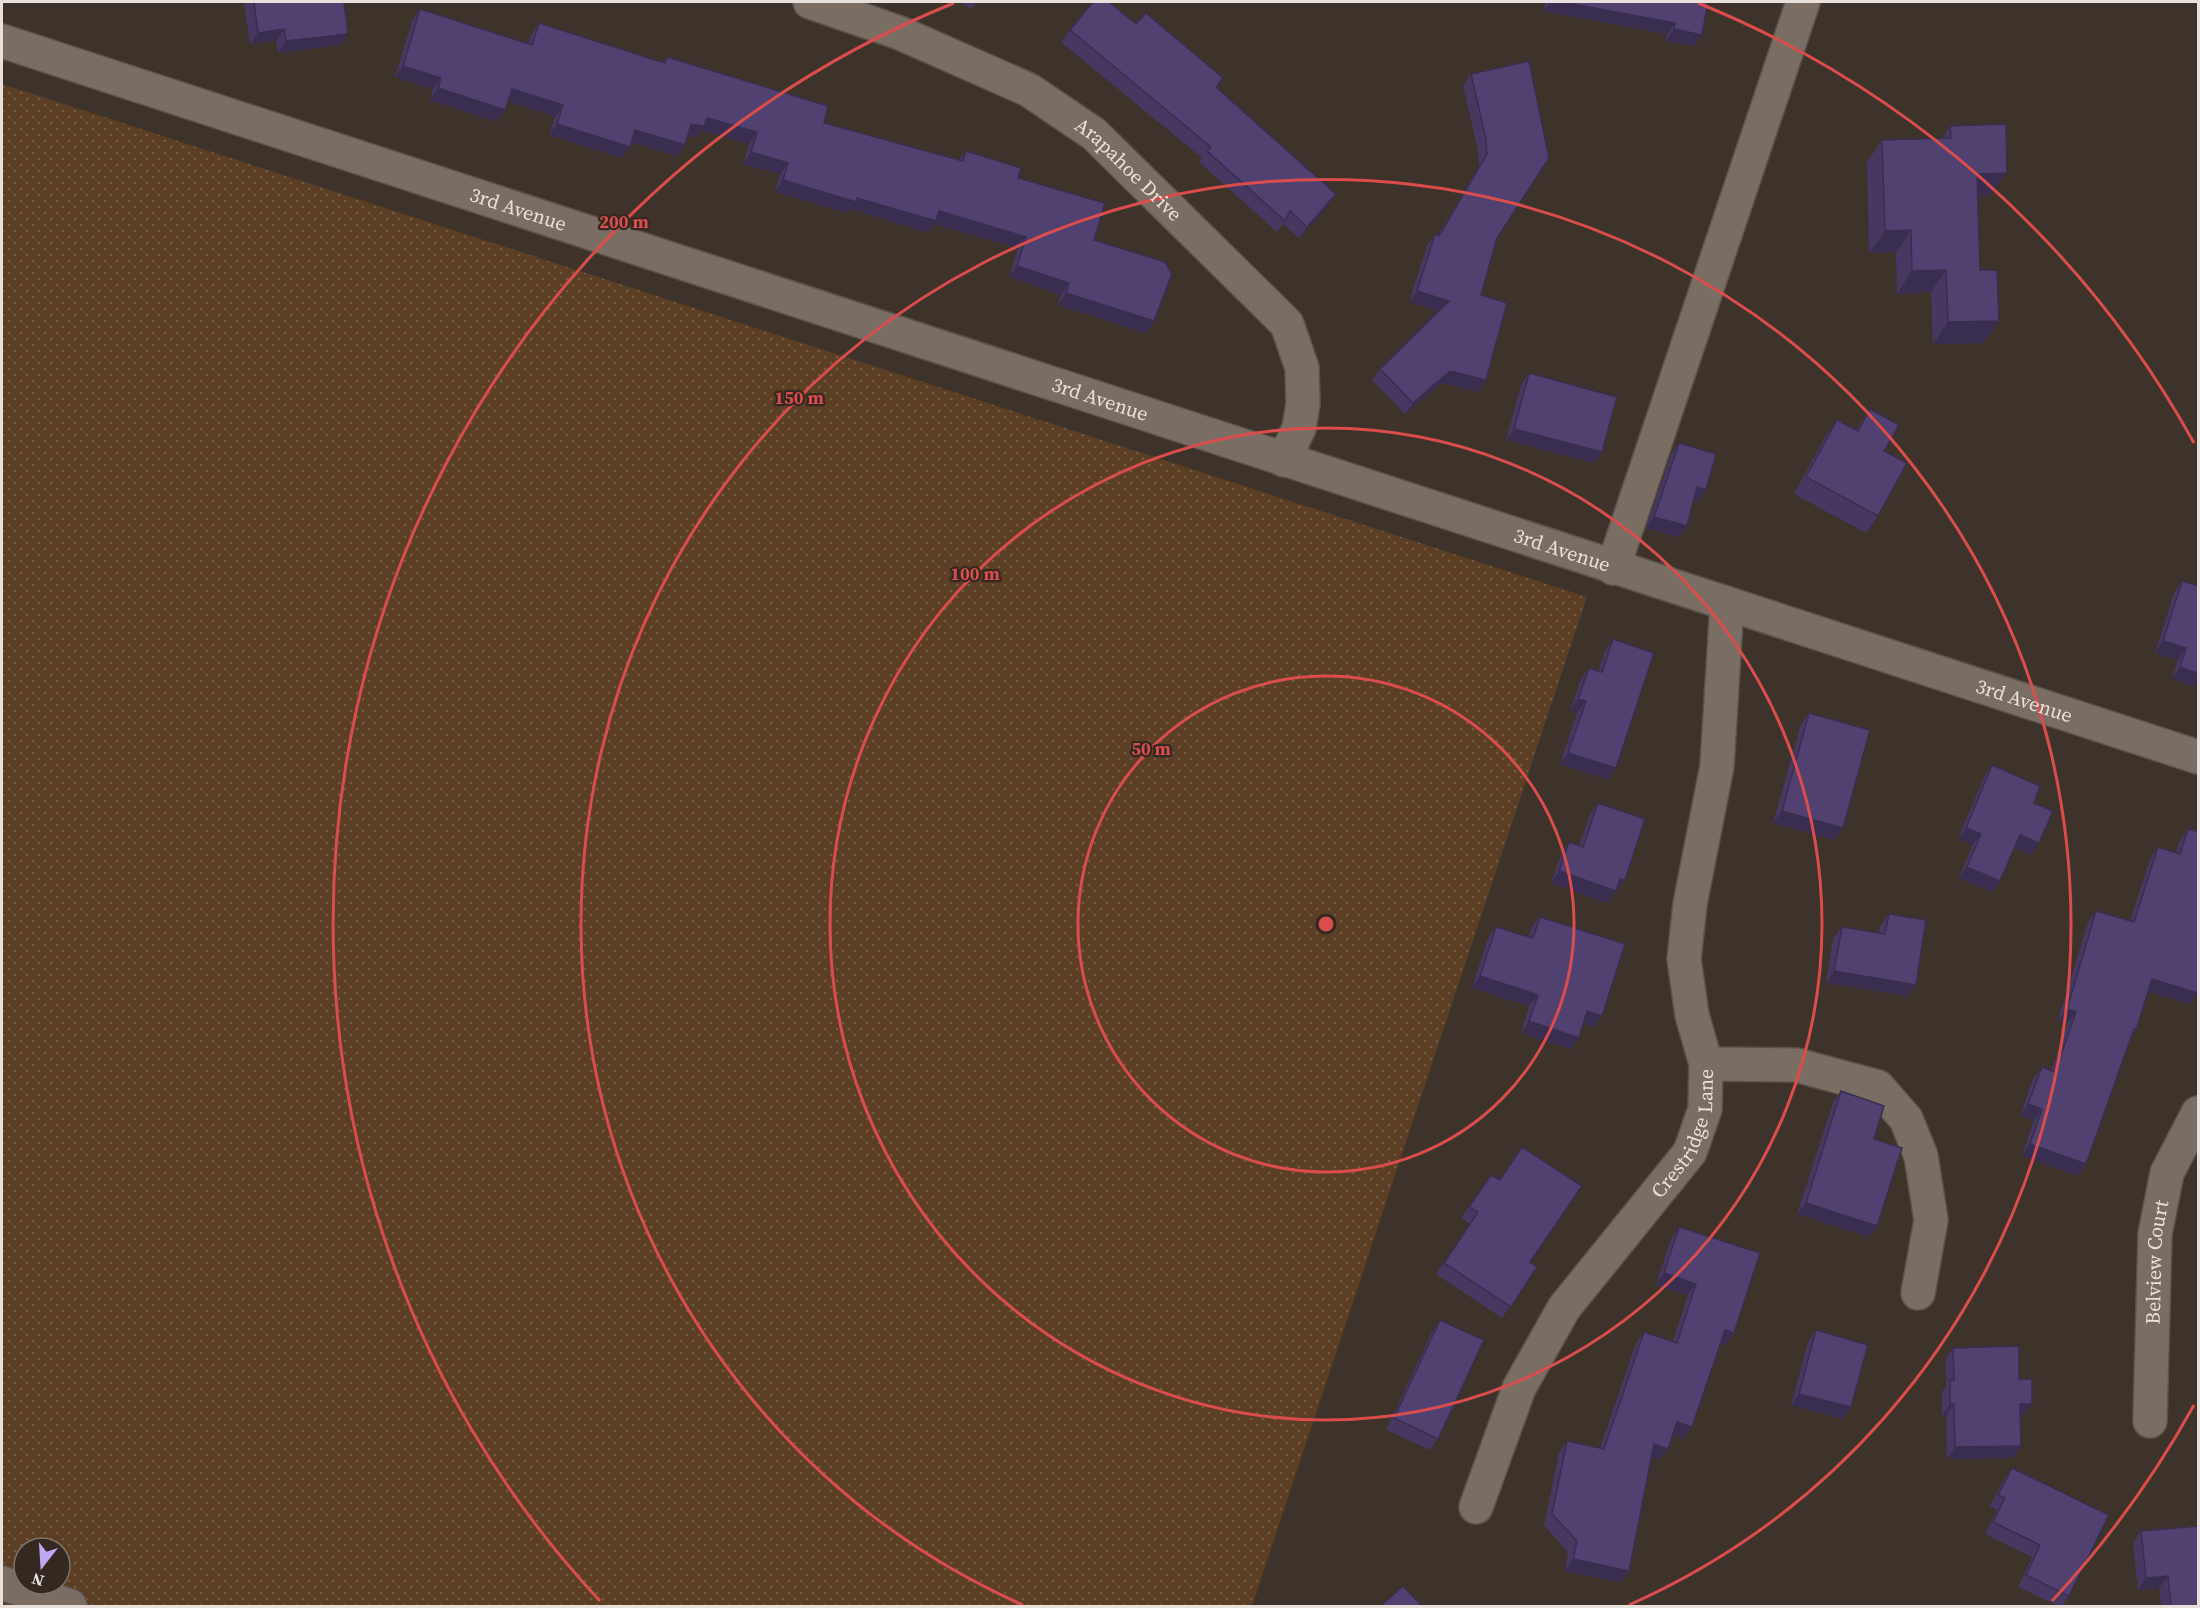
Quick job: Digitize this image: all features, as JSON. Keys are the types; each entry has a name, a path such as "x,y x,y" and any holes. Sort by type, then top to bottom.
{"street":[{"name":"Arapahoe Drive","path":"810,2 900,33 1029,90 1094,134 1287,324 1302,368 1303,404 1299,428 1284,460"},
{"path":"1613,568 1803,2"},
{"name":"3rd Avenue","path":"2,41 1149,414 1613,568 2199,757"},
{"name":"Crestridge Lane","path":"1476,1507 1519,1388 1564,1308 1690,1152 1705,1109 1706,1064 1692,1015 1684,959 1690,904 1718,766 1727,604"},
{"path":"1706,1064 1796,1065 1878,1087 1906,1119 1921,1156 1931,1220 1918,1293"},
{"name":"Belview Court","path":"2150,1421 2155,1234 2167,1173 2199,1113"},
{"path":"2,1583 70,1606"}],"shaded area":[{"path":"2,84 1587,597 1252,1606 2,1606"}],"building":[{"path":"254,2 344,2 348,34 286,41 284,29 258,33"},
{"path":"1093,2 1109,2 1136,24 1146,13 1223,78 1216,87 1336,194 1307,227 1290,211 1285,221 1207,151 1211,147 1070,30"},
{"path":"1563,2 1708,2 1702,35 1674,29 1675,23"},
{"path":"420,9 532,45 539,23 665,63 667,57 828,106 824,123 963,161 966,151 1021,168 1018,178 1105,203 1094,240 1165,262 1172,274 1154,321 1066,293 1069,283 1017,266 1026,237 939,211 936,221 857,198 856,202 783,180 788,163 751,152 757,132 707,118 704,126 691,124 685,145 635,130 630,147 557,124 563,105 512,89 505,110 438,88 441,78 403,66"},
{"path":"1529,61 1549,158 1497,238 1481,295 1507,303 1486,380 1450,371 1413,403 1380,369 1449,301 1417,291 1435,234 1439,236 1487,154 1486,139 1471,74"},
{"path":"2006,124 2007,173 1977,174 1980,270 1997,270 1999,321 1948,322 1946,270 1912,271 1911,230 1885,231 1882,140 1951,138 1950,126"},
{"path":"1529,373 1617,397 1602,452 1514,429"},
{"path":"1870,409 1899,425 1884,451 1907,463 1878,516 1806,477 1837,420 1858,431"},
{"path":"1679,443 1716,454 1706,490 1697,487 1687,526 1654,517"},
{"path":"2182,581 2199,586 2199,674 2180,667 2186,648 2163,641"},
{"path":"1613,639 1654,653 1616,768 1568,753 1586,701 1578,699 1589,668 1602,672"},
{"path":"1809,713 1870,730 1843,828 1782,811"},
{"path":"1992,765 2040,786 2034,803 2053,811 2039,843 2020,835 2000,881 1967,867 1981,834 1966,828"},
{"path":"1598,803 1645,819 1625,880 1620,879 1616,891 1559,871 1569,842 1583,847"},
{"path":"2188,829 2199,832 2199,988 2197,993 2152,979 2136,1030 2134,1029 2086,1164 2030,1144 2042,1109 2028,1104 2042,1067 2055,1072 2076,1012 2067,1009 2096,911 2134,922 2158,847 2180,854"},
{"path":"1889,914 1926,920 1916,985 1834,971 1842,927 1885,934"},
{"path":"1540,917 1625,944 1602,1016 1587,1011 1579,1038 1529,1021 1538,995 1480,976 1496,927 1533,938"},
{"path":"1841,1091 1884,1106 1874,1139 1902,1148 1877,1226 1806,1203"},
{"path":"1522,1147 1582,1186 1530,1262 1537,1267 1511,1307 1444,1263 1478,1212 1469,1207 1491,1175 1500,1180"},
{"path":"1679,1227 1760,1253 1734,1333 1725,1330 1692,1427 1677,1422 1668,1449 1654,1444 1629,1571 1573,1559 1577,1541 1552,1514 1567,1441 1604,1449 1644,1332 1677,1343 1696,1284 1664,1273"},
{"path":"1440,1320 1484,1340 1438,1439 1394,1418"},
{"path":"1816,1330 1868,1345 1851,1407 1799,1394"},
{"path":"2019,1346 2019,1379 2032,1379 2032,1404 2020,1404 2021,1446 1955,1447 1954,1404 1950,1404 1950,1380 1954,1380 1953,1348"},
{"path":"2012,1468 2109,1515 2069,1596 2026,1575 2040,1545 1993,1522 2005,1498 1998,1495"},
{"path":"2199,1526 2199,1606 2171,1606 2168,1576 2146,1578 2141,1531"},
{"path":"1403,1586 1422,1606 1381,1606"}]}
